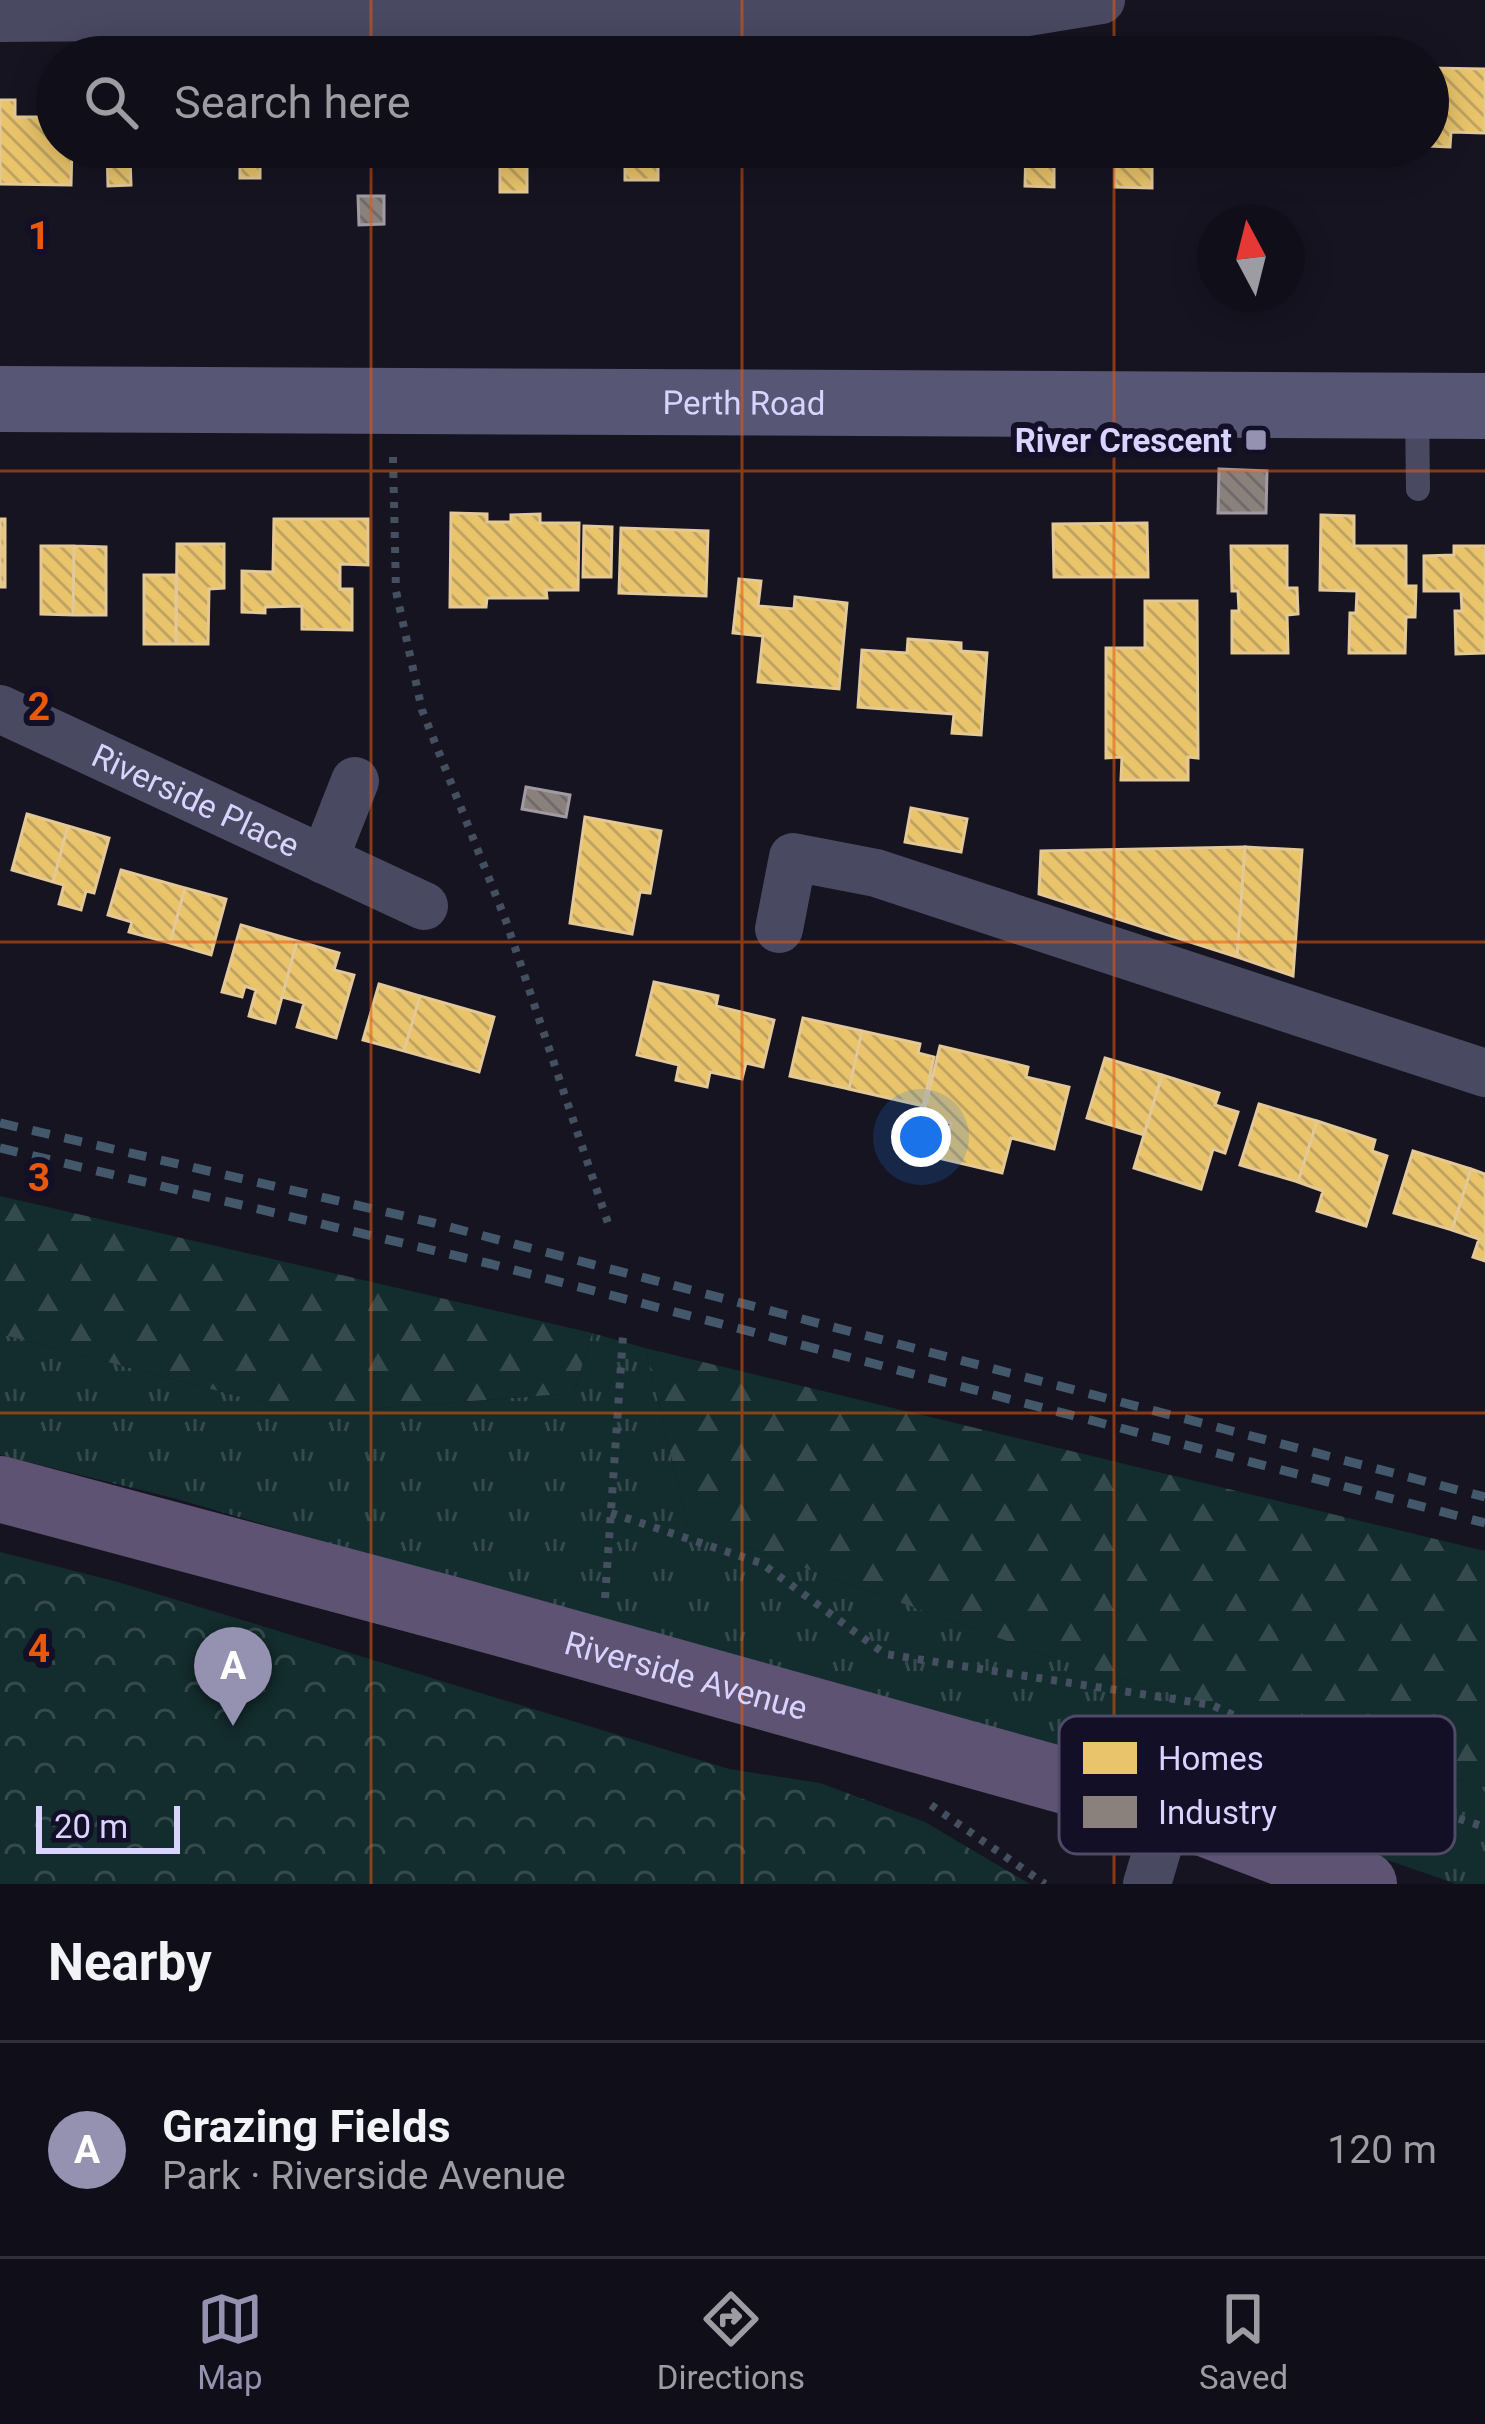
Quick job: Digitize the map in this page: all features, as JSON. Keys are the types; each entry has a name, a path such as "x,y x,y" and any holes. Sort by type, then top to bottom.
{"main road":[{"name":"Riverside Avenue","path":"0,1490 464,1613 1059,1780"},
{"name":"Riverside Avenue","path":"1285,1854 1364,1884"}],"street":[{"path":"0,17 79,9 1004,16 1101,0"},
{"name":"Perth Road","path":"0,399 1485,406"},
{"name":"Riverside Place","path":"0,710 424,906"},
{"name":"Riverside Place","path":"324,860 355,781"},
{"path":"779,929 793,857 876,873 1485,1073"},
{"path":"1147,1884 1156,1854"}],"lane":[{"path":"1417,407 1418,489"}],"path":[{"path":"392,402 396,591 422,710 506,921 610,1228"},
{"path":"597,1653 623,1336"},
{"path":"611,1513 760,1563 885,1654 1212,1705 1235,1716"},
{"path":"1455,1817 1485,1826"}],"green space":[{"path":"0,1196 592,1333 574,1393 307,1414 0,1334"},
{"path":"592,1333 645,1348 688,1526 1057,1659 1248,1716 1059,1716 1059,1754 173,1498 0,1455 0,1334 307,1414 574,1393"},
{"path":"645,1348 1485,1551 1485,1787 1455,1778 1455,1716 1248,1716 1057,1659 688,1526"},
{"path":"0,1552 118,1582 729,1769 820,1783 925,1822 1030,1884 0,1884"},
{"path":"1455,1778 1485,1787 1485,1884 1456,1884 1371,1854 1455,1854"}],"building: Homes":[{"path":"1449,68 1485,69 1485,133 1451,132 1450,147"},
{"path":"0,100 15,100 15,117 36,117 36,168 71,168 71,185 0,184"},
{"path":"108,168 130,168 131,185 108,186"},
{"path":"240,168 260,168 260,178 240,178"},
{"path":"500,168 527,168 527,192 500,192"},
{"path":"625,168 658,168 658,180 625,180"},
{"path":"1025,168 1054,168 1054,187 1025,186"},
{"path":"1115,168 1152,168 1152,188 1115,187"},
{"path":"451,513 487,514 487,522 540,514 540,523 579,523 578,590 546,590 547,598 487,598 486,607 450,607"},
{"path":"1321,515 1354,516 1354,546 1406,546 1406,586 1416,586 1415,617 1406,617 1405,653 1349,653 1350,613 1356,613 1357,591 1320,590"},
{"path":"0,519 5,519 5,587 0,587"},
{"path":"274,519 368,519 368,565 340,564 340,589 352,589 352,630 302,629 302,606 242,612 242,571 273,572"},
{"path":"1147,523 1148,577 1054,577 1053,524"},
{"path":"584,526 612,527 611,577 583,577"},
{"path":"621,528 708,531 706,596 619,593"},
{"path":"177,544 224,544 224,588 209,589 208,644 176,644"},
{"path":"41,546 74,546 73,615 41,614"},
{"path":"74,546 106,547 106,615 73,615"},
{"path":"1231,546 1287,546 1287,588 1297,588 1298,614 1287,615 1288,653 1232,653 1232,611 1239,611 1238,591 1232,591"},
{"path":"1454,546 1485,546 1485,653 1456,654 1455,611 1462,611 1461,591 1424,591 1424,556 1454,555"},
{"path":"144,575 176,575 176,644 144,644"},
{"path":"739,579 761,581 758,606 794,609 795,597 847,603 839,689 758,682 763,636 733,633"},
{"path":"1145,601 1197,601 1198,758 1188,757 1188,780 1121,780 1122,757 1106,758 1106,648 1145,648"},
{"path":"908,639 961,643 961,651 987,653 981,735 952,733 954,714 858,707 862,650 907,653"},
{"path":"911,808 967,819 961,852 905,842"},
{"path":"27,814 68,826 53,882 12,870"},
{"path":"585,817 661,831 650,893 640,892 632,934 570,923"},
{"path":"68,826 109,838 94,893 86,891 81,910 59,904 64,885 53,882"},
{"path":"1245,847 1302,850 1293,976 1237,957"},
{"path":"1245,847 1237,957 1039,894 1041,851"},
{"path":"121,870 185,888 170,943 129,932 132,922 108,915"},
{"path":"185,888 226,899 211,955 170,943"},
{"path":"241,925 297,941 275,1023 249,1016 256,990 245,986 242,997 222,992"},
{"path":"297,941 339,953 334,970 354,975 336,1038 297,1027 304,1003 282,997"},
{"path":"654,982 718,996 716,1006 774,1020 763,1067 746,1063 742,1079 710,1072 707,1087 676,1080 679,1065 637,1055"},
{"path":"379,984 420,996 404,1051 363,1040"},
{"path":"420,996 494,1017 479,1072 404,1051"},
{"path":"803,1018 862,1031 849,1089 790,1076"},
{"path":"862,1031 920,1044 918,1053 934,1057 923,1106 849,1089"},
{"path":"940,1046 1028,1067 1026,1077 1069,1087 1054,1149 1011,1138 1002,1173 942,1159 951,1123 923,1117"},
{"path":"1105,1058 1162,1075 1144,1135 1087,1118"},
{"path":"1162,1075 1219,1093 1215,1105 1238,1112 1225,1153 1213,1149 1201,1189 1134,1168"},
{"path":"1259,1104 1317,1121 1298,1182 1240,1165"},
{"path":"1317,1121 1375,1140 1372,1151 1387,1156 1366,1226 1317,1211 1323,1191 1298,1182"},
{"path":"1413,1151 1471,1169 1452,1230 1394,1213"},
{"path":"1471,1169 1485,1174 1485,1261 1473,1257 1479,1239 1452,1230"}],"building: Industry":[{"path":"358,196 384,196 384,224 359,225"},
{"path":"1219,469 1267,471 1266,513 1218,513"},
{"path":"526,787 570,795 566,817 522,809"}],"railway":[{"path":"0,1123 434,1223 1485,1497"},
{"path":"0,1148 491,1264 1485,1523"}],"place":[{"name":"River Crescent","path":"1256,440"},
{"name":"Grazing Fields","path":"233,1726"}]}
